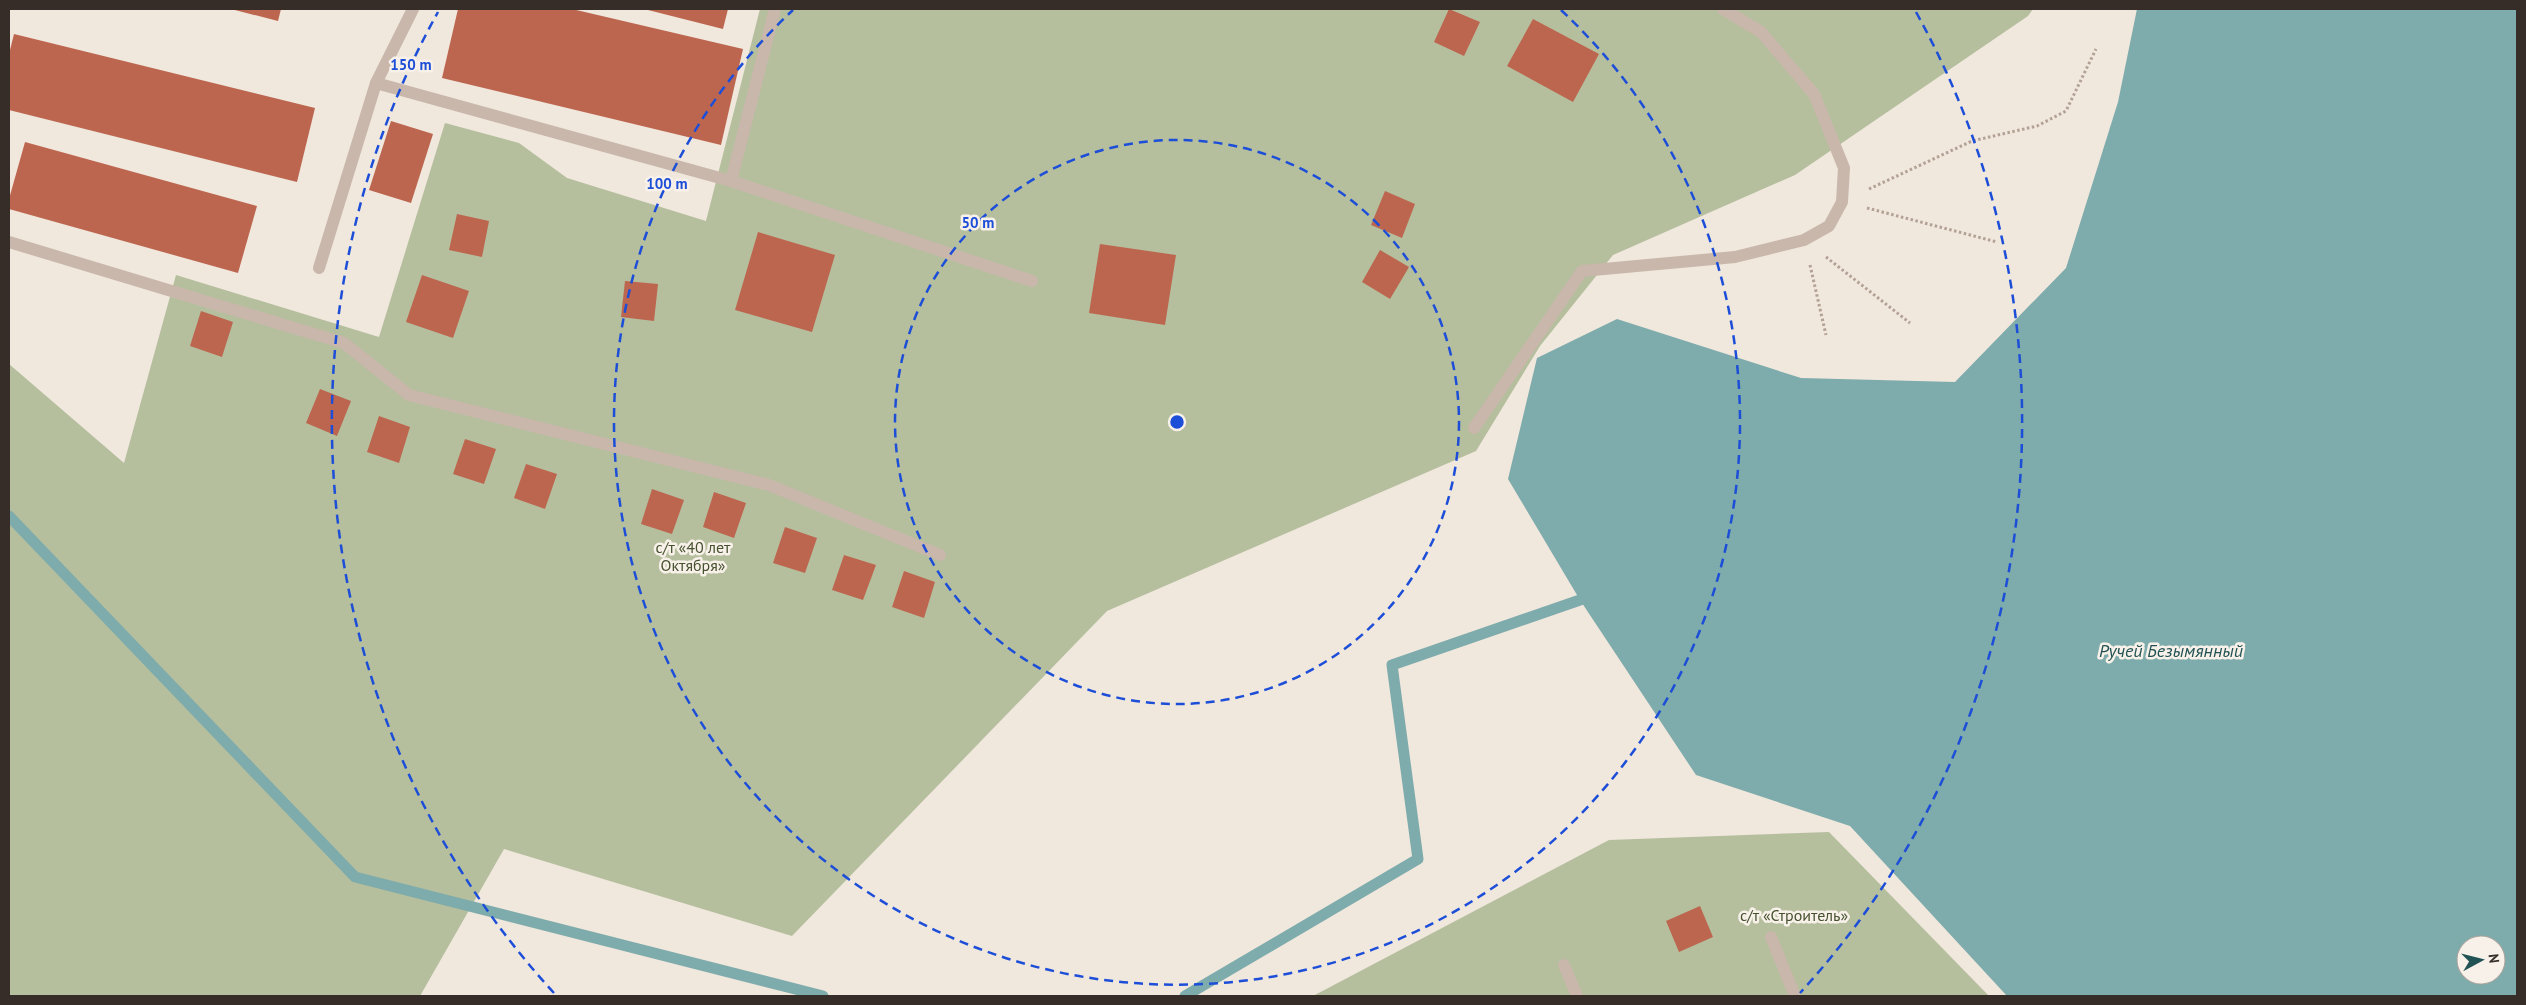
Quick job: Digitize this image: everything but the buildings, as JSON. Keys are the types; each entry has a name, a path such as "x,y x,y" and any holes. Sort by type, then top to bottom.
{"lane":[{"path":"319,268 376,83 413,9"},
{"path":"730,181 776,9"},
{"path":"1474,428 1582,271 1734,256 1804,240 1829,226 1842,202 1844,168 1814,94 1761,32 1723,9"},
{"path":"376,83 730,181 1032,281"},
{"path":"9,242 344,344 409,395 768,485 940,554"},
{"path":"1771,937 1795,996"},
{"path":"1564,965 1578,996"}],"path":[{"path":"1842,202 1972,141 2037,126 2066,111 2096,49"},
{"path":"1842,202 1997,242"},
{"path":"1804,240 1910,323"},
{"path":"1804,240 1826,335"}],"green space":[{"name":"с/т «40 лет Октября»","path":"760,9 2033,9 2028,16 1795,175 1613,255 1540,346 1476,451 1107,611 792,936 504,849 420,996 9,996 9,364 124,463 176,275 379,337 445,123 519,143 567,178 706,221"},
{"name":"с/т «Строитель»","path":"1829,832 1989,996 1313,996 1609,840"}],"water":[{"name":"Ручей Безымянный","path":"2137,9 2517,9 2517,996 2007,996 1850,826 1696,775 1580,600 1508,479 1537,358 1617,319 1801,378 1955,382 2066,268 2118,102"}],"waterway":[{"path":"9,516 355,877 823,996"},
{"path":"1185,996 1418,859 1392,665 1580,600"}]}
